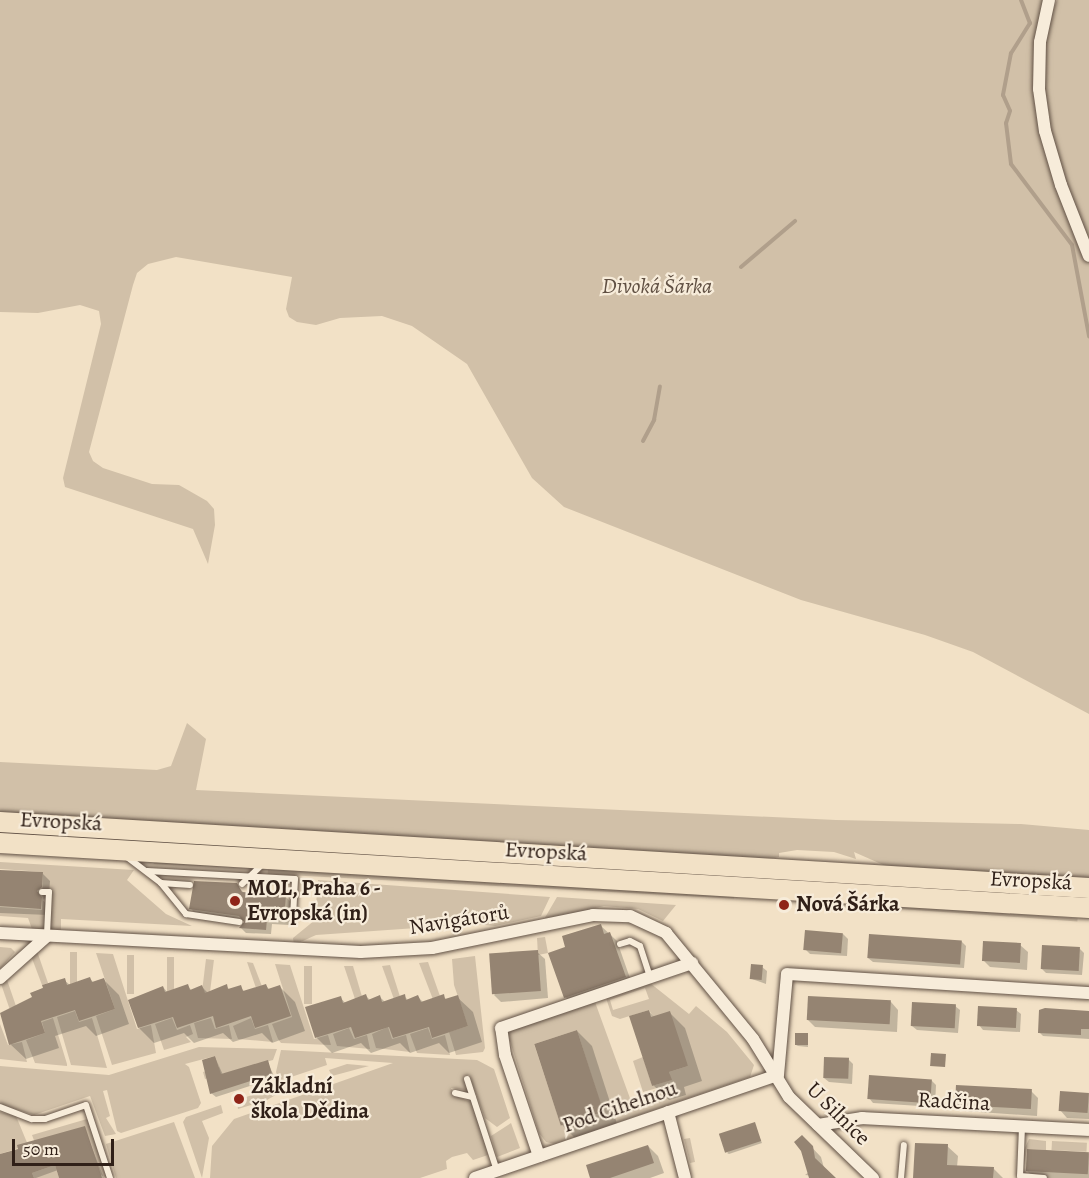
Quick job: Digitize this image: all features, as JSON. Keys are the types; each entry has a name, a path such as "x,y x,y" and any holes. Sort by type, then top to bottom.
{"main road":[{"name":"Evropská","path":"0,822 1089,888"},
{"name":"Evropská","path":"0,843 1089,908"}],"street":[{"path":"1049,0 1040,42 1039,89 1045,131 1061,185 1089,256"},
{"name":"Navigátorů","path":"0,933 361,952 477,942 593,915 619,914 659,928 692,963 778,1075"},
{"path":"0,978 47,936"},
{"path":"539,1156 505,1055 501,1028 692,963"},
{"path":"778,1075 787,974 1089,993"},
{"name":"Pod Cihelnou","path":"475,1178 778,1075"},
{"name":"U Silnice","path":"778,1075 789,1097 873,1178"},
{"path":"668,1112 685,1178"},
{"name":"Radčina","path":"818,1125 862,1118 1089,1130"}],"lane":[{"path":"113,849 147,871 186,914 239,922"},
{"path":"242,884 268,859"},
{"path":"147,871 295,879 293,918"},
{"path":"160,883 190,885"},
{"path":"42,892 49,892 47,936"},
{"path":"620,944 630,941 640,946 650,977"},
{"path":"467,1080 497,1171"},
{"path":"455,1093 473,1097"},
{"path":"0,1107 32,1119 86,1106 110,1178"},
{"path":"1022,1127 1020,1176 1044,1178"},
{"path":"901,1178 904,1146"}],"green space":[{"name":"Divoká Šárka","path":"0,0 1046,0 1034,41 1033,91 1038,116 1050,117 1045,98 1045,42 1052,13 1057,0 1089,0 1089,714 973,652 925,635 801,600 564,507 532,478 467,364 412,326 382,316 340,318 316,325 297,322 289,317 286,309 292,277 176,257 148,264 137,273 133,285 89,452 93,461 103,468 152,484 179,485 207,501 214,509 215,525 208,564 193,529 65,487 63,478 101,324 99,311 80,305 38,313 0,312"},
{"path":"187,723 206,739 196,790 836,820 1021,824 1089,830 1089,879 888,867 854,852 856,859 834,852 797,850 779,853 779,857 764,860 0,814 0,762 157,770 171,766"},
{"path":"0,830 880,876 880,881 0,835"},
{"path":"0,862 134,870 127,880 166,914 192,926 61,919 61,930 32,929 28,918 0,916 0,907 42,910 43,872 0,869"},
{"path":"156,862 249,867 249,868 153,864"},
{"path":"268,868 734,892 734,898 268,874"},
{"path":"318,880 550,897 541,916 495,926 474,924 316,935 294,945 293,938 326,911 315,917"},
{"path":"557,897 676,905 663,921 638,909 604,906 543,921"},
{"path":"815,901 878,905 877,908"},
{"path":"886,905 1078,918 1077,921 886,908"},
{"path":"545,937 548,953 538,955 537,938"},
{"path":"0,947 11,948 15,952 0,969"},
{"path":"37,951 48,983 42,985 30,953"},
{"path":"70,952 77,952 77,987 70,987"},
{"path":"96,953 113,954 137,1029 151,1025 156,1053 112,1065 96,1016 115,1009"},
{"path":"127,955 134,955 134,994 127,994"},
{"path":"475,956 485,1048 483,1052 456,1055 449,1032 468,1026 454,985 452,959"},
{"path":"167,957 174,957 174,994 167,994"},
{"path":"206,959 214,960 210,995 202,994"},
{"path":"247,962 253,963 263,989 257,991"},
{"path":"428,962 441,999 434,1002 419,963"},
{"path":"275,964 290,965 314,1039 328,1035 331,1045 281,1043 278,1039 272,1024 292,1017"},
{"path":"390,965 401,1000 395,1002 382,966"},
{"path":"304,966 312,966 312,1004 304,1004"},
{"path":"344,966 353,966 363,1000 356,1002"},
{"path":"6,977 16,1006 9,1009 0,981"},
{"path":"650,983 689,1014 696,1006 727,1032 754,1065 750,1077 555,1144 546,1142 539,1133 508,1035 513,1029 595,1002 631,1101 664,1086 643,1092 633,1061 643,1057 652,1086 671,1080 669,1072 688,1066 649,1010 620,1019 612,1016 606,998","holes":["645,988 649,999 613,1010 610,1000","577,1030 603,1112 561,1126 534,1044"]},
{"path":"75,1011 79,1022 92,1018 107,1068 71,1065 57,1017"},
{"path":"53,1018 67,1066 35,1063 26,1040 45,1033 42,1022"},
{"path":"172,1018 177,1030 190,1025 193,1034 186,1037 191,1042 164,1050 155,1024"},
{"path":"211,1018 215,1029 229,1025 232,1039 198,1038 194,1023"},
{"path":"251,1018 255,1029 268,1025 273,1042 238,1039 233,1026"},
{"path":"0,1024 8,1045 22,1042 27,1062 0,1059"},
{"path":"388,1027 392,1039 406,1035 410,1052 376,1048 372,1034"},
{"path":"349,1028 354,1039 367,1035 370,1049 337,1046 333,1034"},
{"path":"428,1028 432,1039 445,1035 450,1055 417,1053 410,1034"},
{"path":"199,1047 277,1049 273,1060 205,1079 203,1072 219,1067 215,1056 185,1064 189,1067 201,1103 198,1108 121,1133 117,1131 107,1090 103,1091 110,1116 106,1118 116,1134 105,1136 90,1096 34,1115 0,1104 0,1066 109,1075"},
{"path":"281,1050 477,1060 494,1069 510,1118 497,1127 485,1118 469,1075 464,1077 467,1090 451,1088 455,1096 474,1103 488,1155 473,1160 467,1153 452,1157 446,1161 447,1169 420,1178 210,1178 212,1146 234,1119 393,1063 325,1058 327,1065 279,1081 276,1072"},
{"path":"347,1064 369,1066 332,1076 329,1070"},
{"path":"277,1087 279,1093 267,1100 238,1109 237,1100"},
{"path":"221,1105 223,1113 202,1121 209,1138 202,1178 183,1122 186,1117"},
{"path":"0,1112 16,1116 28,1145 0,1154"},
{"path":"87,1119 107,1178 35,1143 32,1135"},
{"path":"174,1122 195,1178 116,1178 106,1144"},
{"path":"511,1123 520,1148 497,1157 491,1136"},
{"path":"690,1138 695,1162 690,1163 684,1139"},
{"path":"1029,1139 1046,1141 1046,1150 1027,1149 1023,1171 1024,1150"},
{"path":"1052,1141 1087,1143 1086,1152 1052,1150"},
{"path":"55,1165 59,1178 34,1178 32,1173"}],"building":[{"path":"0,870 43,872 42,887 37,891 42,897 41,909 0,906"},
{"path":"194,881 237,883 242,892 286,895 284,920 267,919 266,930 239,928 244,922 239,916 189,909"},
{"path":"601,924 604,934 610,932 626,977 564,998 548,953 565,947 562,936"},
{"path":"805,930 843,933 841,953 803,950"},
{"path":"869,934 962,940 960,964 867,958"},
{"path":"983,941 1021,943 1020,963 982,961"},
{"path":"1042,945 1080,947 1079,971 1041,969"},
{"path":"538,950 541,991 492,994 489,953"},
{"path":"751,964 763,965 762,980 750,979"},
{"path":"90,977 92,982 104,978 115,1009 79,1021 75,1010 41,1021 45,1033 9,1045 0,1013 32,997 30,993 43,988 42,985 65,978 67,985"},
{"path":"188,984 190,990 202,985 205,993 227,984 228,989 241,985 243,991 266,984 268,989 280,985 291,1016 255,1028 251,1016 216,1028 213,1016 177,1028 173,1017 138,1028 128,1000 163,986 165,992"},
{"path":"366,994 368,1000 380,995 382,1002 405,994 406,1000 418,995 421,1002 444,994 445,999 458,995 468,1026 432,1038 429,1027 393,1038 389,1027 355,1038 351,1027 315,1038 305,1007 341,996 343,1003"},
{"path":"808,996 891,1000 890,1024 807,1020"},
{"path":"912,1002 956,1004 955,1028 911,1026"},
{"path":"978,1006 1017,1008 1016,1028 977,1026"},
{"path":"1045,1008 1089,1011 1089,1029 1081,1029 1081,1035 1038,1033 1039,1010"},
{"path":"649,1010 651,1017 670,1011 688,1066 669,1072 672,1080 652,1086 629,1016"},
{"path":"577,1030 604,1112 561,1126 534,1044"},
{"path":"795,1033 808,1033 808,1045 795,1045"},
{"path":"931,1053 946,1054 945,1067 930,1066"},
{"path":"215,1056 221,1074 268,1060 272,1074 210,1094 202,1060"},
{"path":"824,1057 849,1058 848,1079 823,1078"},
{"path":"869,1075 932,1079 930,1103 867,1099"},
{"path":"956,1085 1032,1089 1031,1109 955,1105"},
{"path":"1060,1091 1089,1093 1088,1113 1059,1111"},
{"path":"755,1122 761,1141 725,1153 719,1134"},
{"path":"85,1126 102,1178 59,1178 55,1165 32,1173 34,1178 0,1178 0,1154 18,1149 17,1145"},
{"path":"802,1135 813,1146 815,1158 836,1178 809,1178 801,1151 794,1142"},
{"path":"915,1143 948,1144 947,1165 994,1167 993,1178 913,1178"},
{"path":"648,1145 654,1163 610,1178 590,1178 586,1165"},
{"path":"1027,1149 1089,1152 1088,1174 1026,1171"}],"waterway":[{"path":"1021,0 1030,23 1011,53 1003,95 1010,111 1006,123 1011,164 1072,245 1089,336"},
{"path":"741,267 795,221"},
{"path":"643,441 654,420 660,387"}],"place":[{"name":"MOL, Praha 6 - Evropská (in)","path":"235,901"},
{"name":"Nová Šárka","path":"784,905"},
{"name":"Základní škola Dědina","path":"239,1099"}]}
